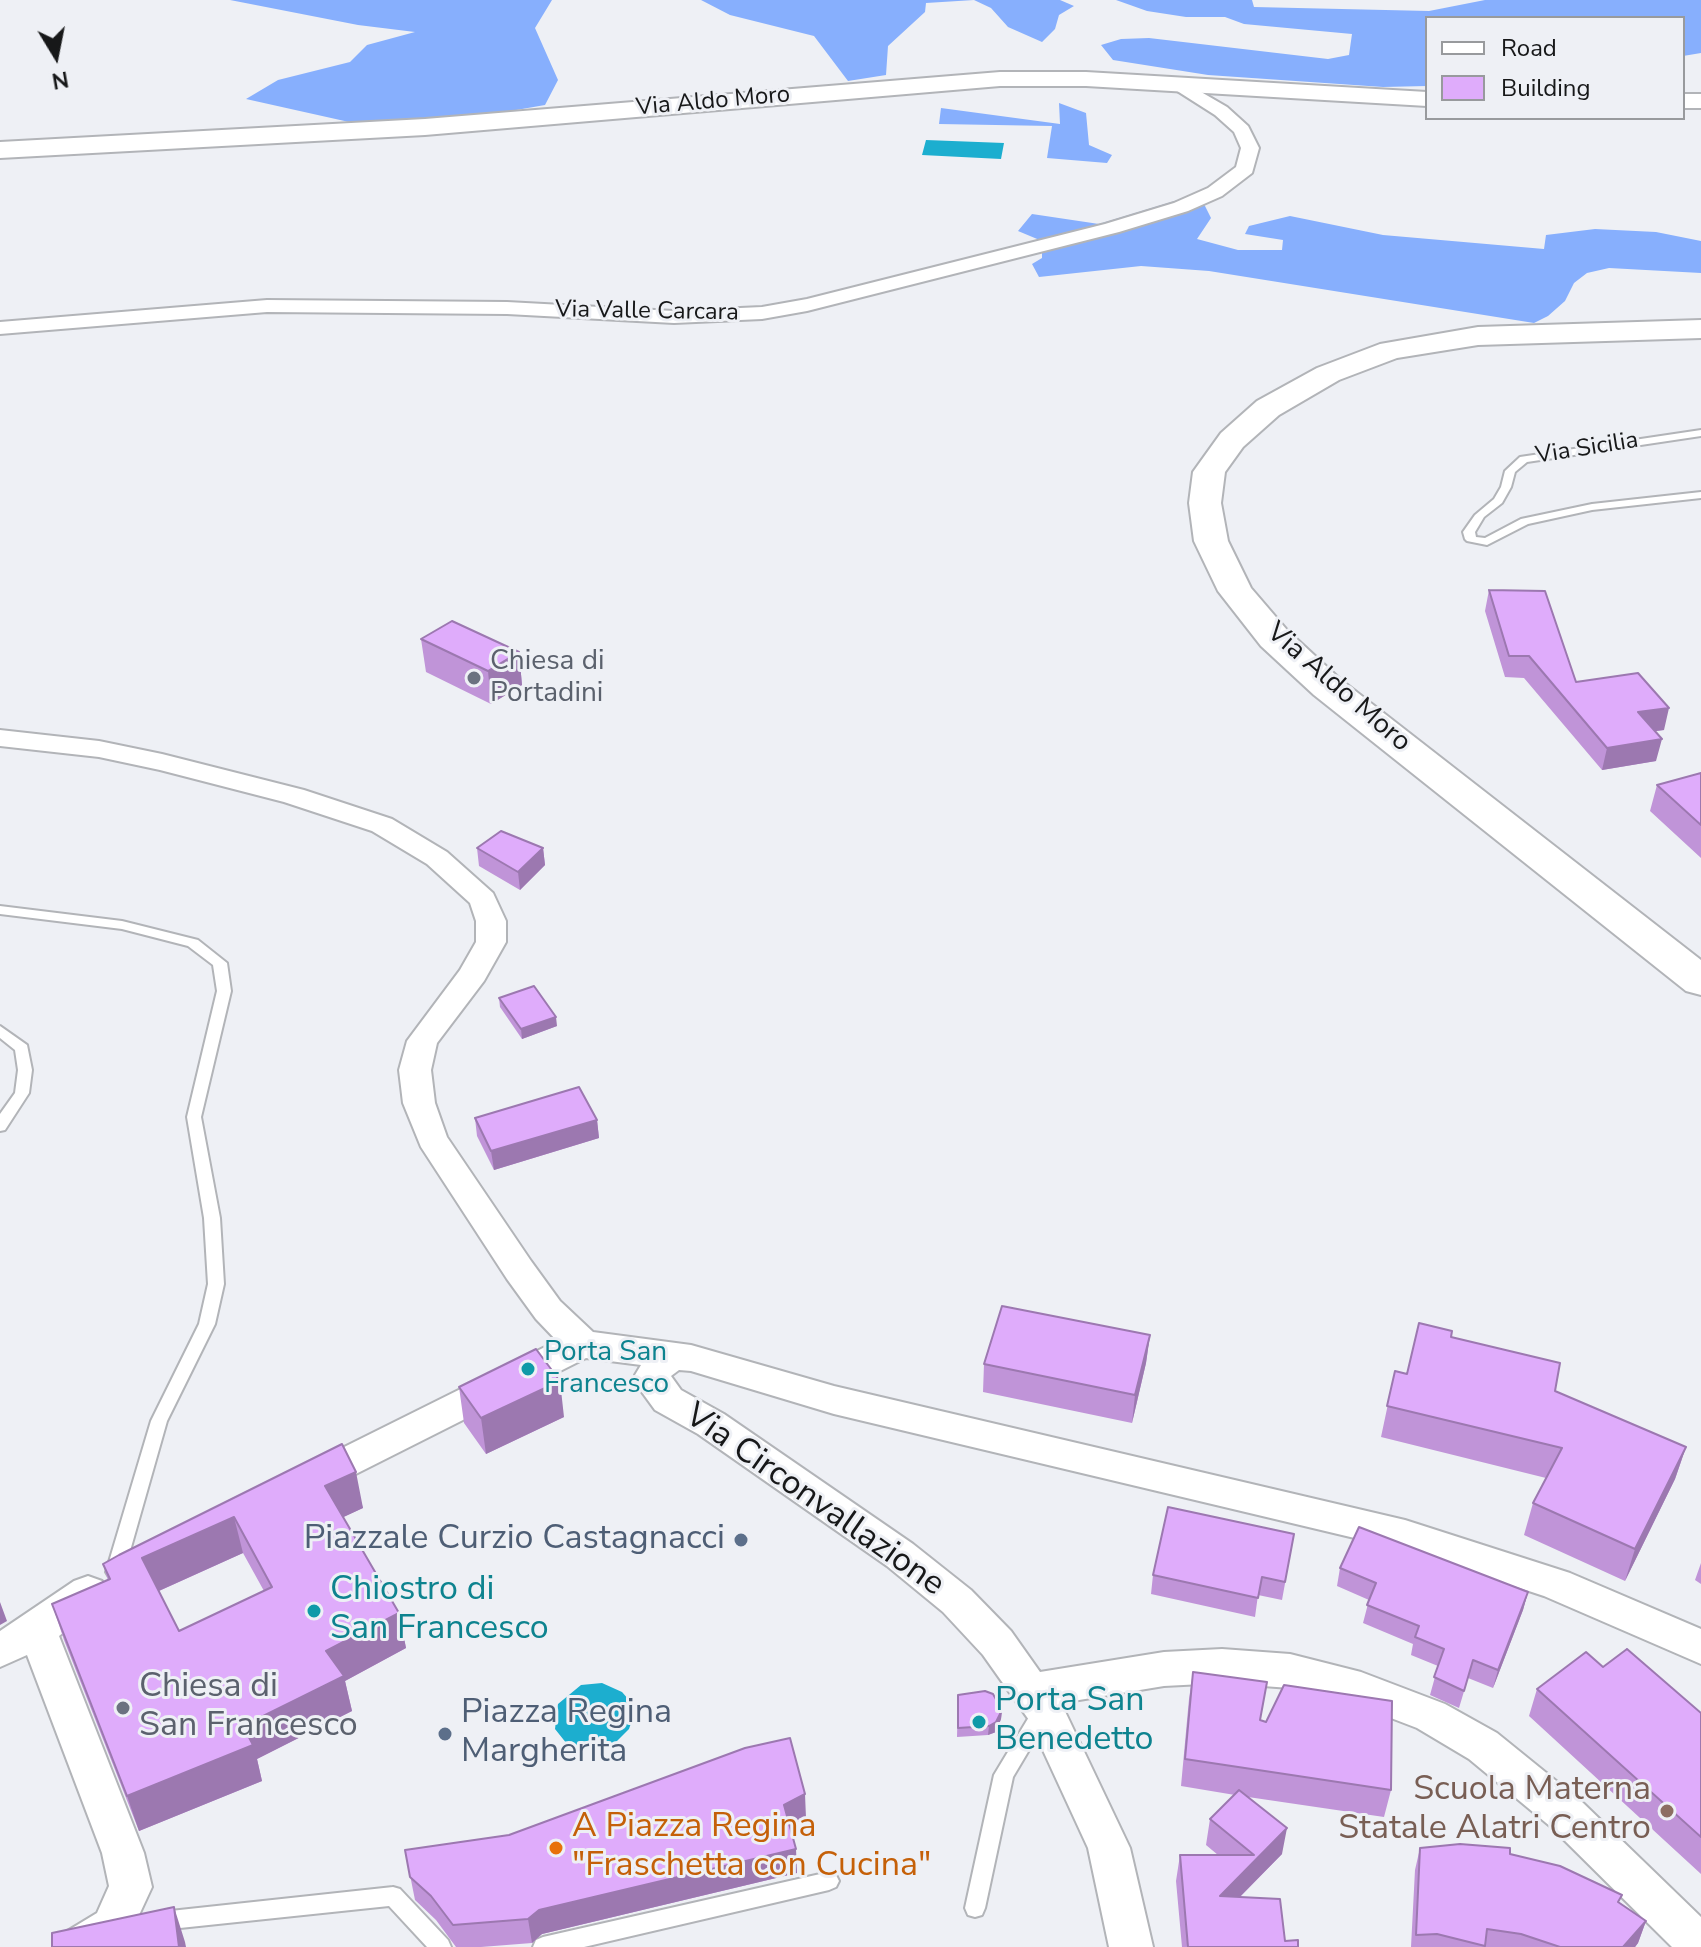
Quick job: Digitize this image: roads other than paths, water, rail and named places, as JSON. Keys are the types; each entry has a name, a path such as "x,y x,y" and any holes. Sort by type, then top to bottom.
{"main road":[{"name":"Via Aldo Moro","path":"0,150 425,127 945,82 1062,78 1425,99"},
{"name":"Via Aldo Moro","path":"1701,329 1478,336 1391,350 1328,374 1268,408 1232,440 1209,472 1205,503 1211,541 1235,591 1274,638 1327,687 1701,981"}],"street":[{"name":"Via Valle Carcara","path":"0,328 185,310 267,306 507,308 674,317 762,313 807,305 1112,228 1181,207 1215,192 1245,169 1250,148 1242,130 1221,111 1177,83"},
{"path":"0,738 99,749 162,762 294,796 382,825 437,858 483,899 491,921 491,942 473,974 422,1041 415,1070 419,1103 432,1139 519,1270 548,1310 583,1344"},
{"path":"279,1497 583,1344 691,1358 834,1400 1405,1535 1556,1584 1701,1647"},
{"name":"Via Circonvallazione","path":"671,1357 659,1365 653,1375 657,1388 668,1400 711,1424 900,1555 957,1601 997,1643 1038,1700 1109,1848 1131,1947"},
{"path":"0,1650 37,1630 114,1577 154,1557"},
{"path":"37,1630 126,1864 131,1887 96,1937"},
{"path":"1038,1700 1164,1669 1222,1666 1290,1671 1361,1689 1431,1716 1483,1746 1566,1814 1701,1946"}],"lane":[{"name":"Via Sicilia","path":"1701,433 1524,459 1510,471 1498,501 1480,515 1469,532 1471,539 1487,542 1525,521 1592,507 1701,495"},
{"path":"0,910 122,925 193,943 220,963 224,991 194,1117 212,1218 216,1284 207,1324 159,1421 114,1577"},
{"path":"0,1031 22,1048 25,1070 22,1093 0,1126"},
{"path":"975,1908 1004,1775 1038,1700"},
{"path":"543,1947 829,1881"},
{"path":"96,1937 393,1896 441,1947"}],"place":[{"name":"Chiesa di Portadini","path":"474,678"},
{"name":"Porta San Francesco","path":"528,1369"},
{"name":"Piazzale Curzio Castagnacci","path":"741,1540"},
{"name":"Chiostro di San Francesco","path":"314,1611"},
{"name":"Chiesa di San Francesco","path":"123,1708"},
{"name":"Porta San Benedetto","path":"979,1722"},
{"name":"Piazza Regina Margherita","path":"445,1734"},
{"name":"Scuola Materna Statale Alatri Centro","path":"1667,1811"},
{"name":"A Piazza Regina \"Fraschetta con Cucina\"","path":"556,1848"}]}
